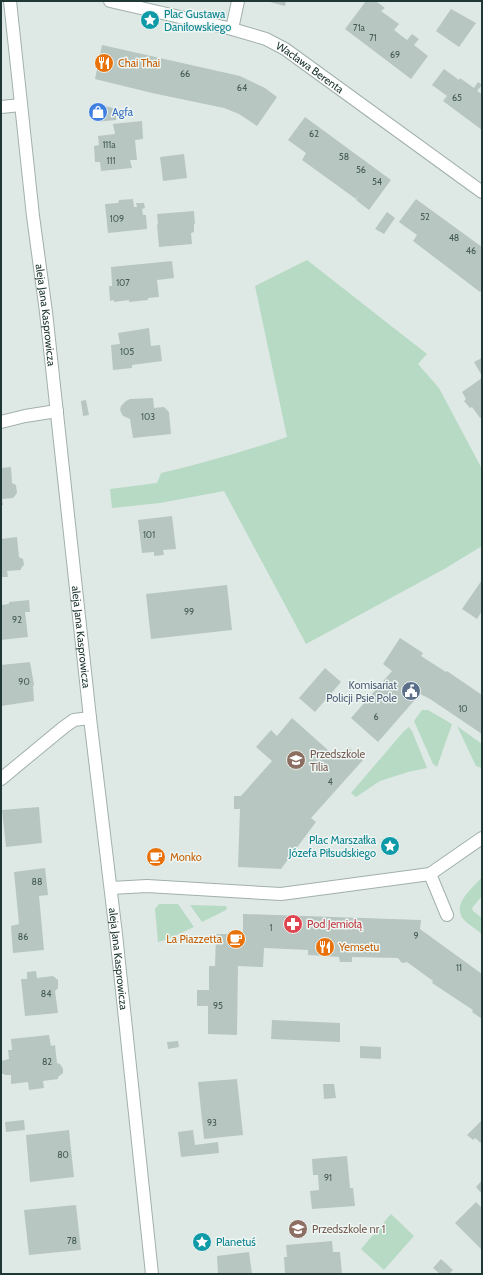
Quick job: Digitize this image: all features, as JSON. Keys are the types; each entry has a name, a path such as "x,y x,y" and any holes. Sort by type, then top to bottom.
{"street":[{"name":"aleja Jana Kasprowicza","path":"10,1 33,216 46,312 90,718 111,888 152,1274"},
{"name":"Wacława Berenta","path":"110,1 232,29 266,39 285,49 482,192"},
{"path":"232,29 238,1"},
{"path":"1,107 21,105"},
{"path":"1,422 25,416 57,411"},
{"path":"1,779 74,720 90,718"},
{"path":"111,888 147,886 281,894 430,874 482,838"},
{"path":"430,874 447,915"}],"green space":[{"path":"307,260 427,354 418,364 439,388 482,469 482,546 446,568 306,644 224,491 160,503 112,508 110,489 157,483 161,473 287,437 255,286"},
{"path":"422,710 428,710 452,724 437,767 433,764 414,721"},
{"path":"457,726 482,744 482,768 476,766"},
{"path":"409,727 427,768 408,772 380,781 356,797 351,793 404,731"},
{"path":"482,877 482,896 472,908 473,911 482,918 482,934 466,922 461,916 460,910 464,898"},
{"path":"159,904 178,904 194,927 158,942 155,909"},
{"path":"190,905 226,906 227,908 226,910 202,922"},
{"path":"391,1214 414,1236 384,1270 361,1249"}],"building":[{"path":"266,1 286,1 285,6"},
{"path":"366,1 378,1 377,2 385,8 381,11 399,24 394,30 407,40 412,34 419,39 414,45 428,56 411,79 345,29"},
{"path":"451,9 476,23 459,47 436,31"},
{"path":"102,45 240,76 265,88 277,97 257,126 239,114 224,108 95,79"},
{"path":"444,69 459,80 460,78 474,88 478,82 482,85 477,91 482,94 482,130 443,101 447,96 432,85"},
{"path":"97,104 121,110 120,116 116,116 116,120 96,122 97,115 95,114"},
{"path":"305,117 391,180 369,210 356,200 360,193 356,199 302,160 306,153 288,140"},
{"path":"142,121 143,139 135,140 137,160 130,160 132,168 101,171 100,162 95,162 94,146 99,145 98,136 115,134 113,124"},
{"path":"184,154 187,178 163,181 160,157"},
{"path":"133,199 134,207 137,207 136,203 144,203 145,208 142,209 143,215 146,215 147,229 108,233 105,204 118,203 119,200"},
{"path":"416,199 482,247 482,290 480,292 413,241 417,235 399,222"},
{"path":"194,211 195,224 194,232 191,233 192,244 159,247 157,214"},
{"path":"387,212 395,218 384,234 375,229"},
{"path":"172,261 174,278 157,280 159,297 129,302 129,300 114,302 114,300 110,301 109,286 112,286 111,267"},
{"path":"149,328 151,346 160,345 162,361 132,365 132,368 113,370 111,345 120,344 118,333"},
{"path":"482,358 482,376 474,362"},
{"path":"482,378 482,417 480,418 472,407 470,408 464,401 466,399 462,392"},
{"path":"153,398 154,408 164,407 169,412 171,434 133,438 130,419 123,416 120,410 121,406 130,399"},
{"path":"86,400 89,415 83,416 81,401"},
{"path":"11,467 12,483 16,485 17,493 13,498 2,499 3,505 1,505 1,468"},
{"path":"172,516 176,549 163,550 164,555 154,556 154,552 142,553 138,520"},
{"path":"17,537 19,557 23,559 24,565 21,570 7,571 8,577 1,577 1,539"},
{"path":"482,580 482,611 477,619 462,609"},
{"path":"227,585 232,630 151,639 146,594"},
{"path":"29,600 30,612 25,612 28,637 1,640 1,605 9,604 9,602"},
{"path":"400,638 423,653 421,656 446,672 447,671 482,695 482,734 430,699 420,694 378,742 351,718 392,671 383,664"},
{"path":"30,662 34,685 34,701 1,706 1,665"},
{"path":"325,668 341,682 315,712 299,698"},
{"path":"292,718 338,759 348,747 363,760 311,818 316,822 281,869 238,867 240,809 234,809 234,796 241,796 272,761 256,747 271,730 277,736"},
{"path":"39,807 42,843 6,847 2,810"},
{"path":"154,850 162,855 163,861 161,863 154,863 150,858 150,853"},
{"path":"45,868 48,895 39,896 44,950 13,953 11,926 19,924 14,872"},
{"path":"243,914 421,920 420,929 482,974 482,1019 472,1012 473,1010 432,983 433,981 407,962 403,963 398,958 352,957 352,962 340,962 339,957 308,955 308,950 264,948 263,967 238,966 237,1035 208,1034 208,1006 197,1006 197,990 209,990 209,966 215,966 216,934 243,934"},
{"path":"36,971 37,978 53,976 58,980 58,988 55,991 58,1013 25,1016 21,979 27,979 27,972"},
{"path":"272,1020 340,1023 340,1042 271,1039"},
{"path":"49,1035 51,1046 55,1045 57,1063 60,1064 63,1069 63,1073 58,1077 58,1079 43,1081 44,1088 29,1090 28,1082 11,1084 11,1075 1,1073 1,1061 9,1059 8,1050 12,1050 11,1039"},
{"path":"178,1041 179,1047 168,1049 167,1042"},
{"path":"360,1046 381,1047 381,1059 360,1058"},
{"path":"237,1079 243,1135 204,1139 198,1082"},
{"path":"323,1084 334,1084 336,1098 324,1099"},
{"path":"24,1120 25,1130 6,1132 5,1122"},
{"path":"481,1121 482,1144 475,1138 473,1140 467,1135"},
{"path":"69,1130 74,1177 30,1182 26,1135"},
{"path":"193,1130 195,1145 218,1142 219,1153 181,1157 178,1132"},
{"path":"347,1156 350,1188 353,1188 355,1206 312,1209 310,1191 319,1190 318,1175 313,1175 312,1159"},
{"path":"482,1180 482,1194 476,1187"},
{"path":"476,1202 482,1208 482,1250 455,1223"},
{"path":"76,1205 81,1250 29,1255 24,1210"},
{"path":"332,1241 333,1252 340,1252 342,1274 285,1274 284,1257 287,1257 286,1245"},
{"path":"249,1252 252,1274 218,1274 217,1256"},
{"path":"441,1259 453,1270 449,1274 440,1274 433,1268"}],"place":[{"name":"Plac Gustawa Daniłowskiego","path":"150,20"},
{"name":"Chai Thai","path":"104,63"},
{"name":"Agfa","path":"98,112"},
{"name":"Komisariat Policji Psie Pole","path":"411,691"},
{"name":"Przedszkole Tilia","path":"296,760"},
{"name":"Plac Marszałka Józefa Piłsudskiego","path":"390,846"},
{"name":"Monko","path":"156,857"},
{"name":"Pod Jemiołą","path":"293,924"},
{"name":"La Piazzetta","path":"236,939"},
{"name":"Yemsetu","path":"325,947"},
{"name":"Przedszkole nr 1","path":"298,1229"},
{"name":"Planetuś","path":"202,1242"}]}
